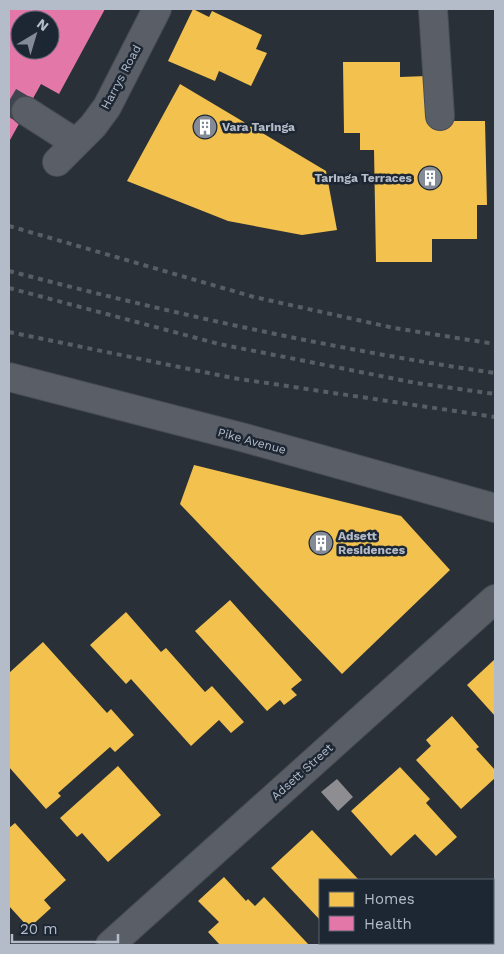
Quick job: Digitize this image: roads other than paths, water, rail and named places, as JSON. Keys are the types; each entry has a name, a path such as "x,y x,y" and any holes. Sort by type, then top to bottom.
{"street":[{"name":"Harrys Road","path":"26,111 67,153 107,107 157,9"},
{"path":"433,9 440,116"},
{"name":"Pike Avenue","path":"9,377 244,438 495,508"},
{"name":"Adsett Street","path":"110,945 495,599"}],"tunnel":[{"path":"9,101 26,111"}],"railway":[{"path":"9,226 254,297 394,328 495,344"},
{"path":"9,271 250,329 372,353 495,373"},
{"path":"9,288 219,344 416,383 495,394"},
{"path":"9,332 233,378 495,417"}],"place":[{"name":"Vara Taringa","path":"205,127"},
{"name":"Taringa Terraces","path":"430,178"},
{"name":"Adsett Residences","path":"321,543"}]}
